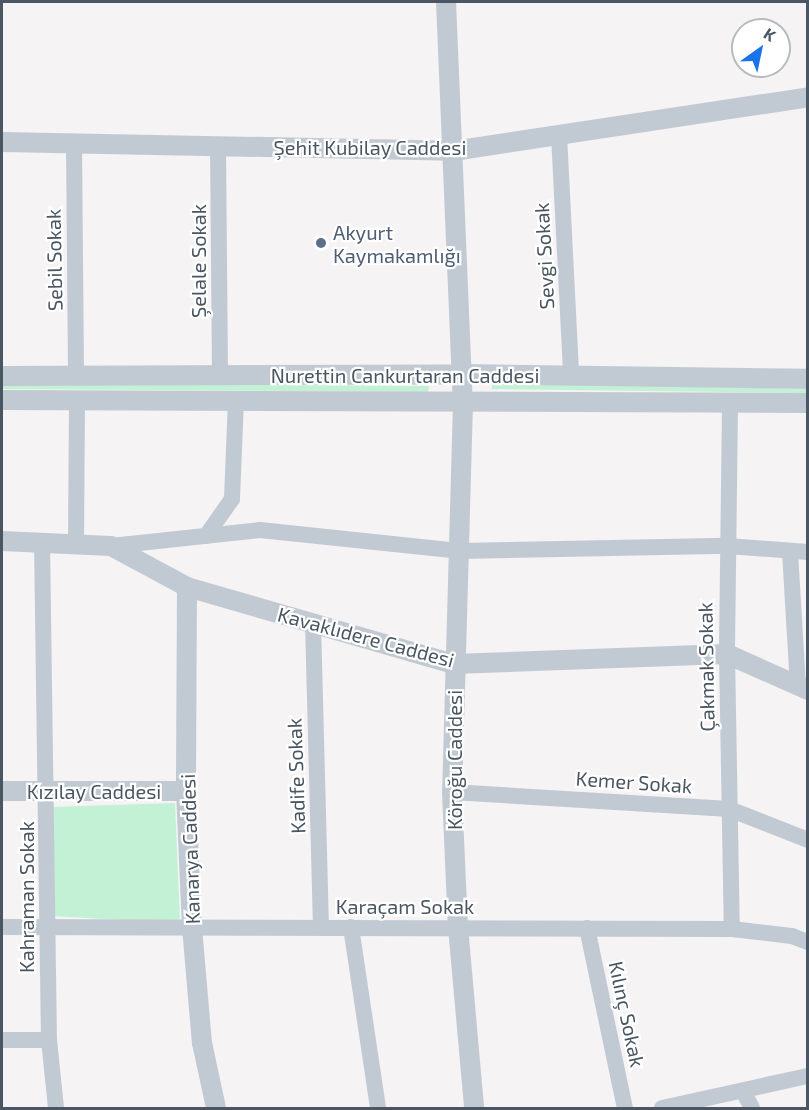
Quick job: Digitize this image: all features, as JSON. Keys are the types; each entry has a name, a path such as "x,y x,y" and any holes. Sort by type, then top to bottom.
{"street":[{"name":"Köroğu Caddesi","path":"446,2 463,403 452,792 458,927 474,1108"},
{"name":"Şehit Kubilay Caddesi","path":"2,142 453,151 807,97"},
{"name":"Sevgi Sokak","path":"559,135 571,375"},
{"name":"Sebil Sokak","path":"74,144 76,376"},
{"name":"Şelale Sokak","path":"218,146 220,376"},
{"name":"Nurettin Cankurtaran Caddesi","path":"2,376 462,374 807,379"},
{"name":"Nurettin Cankurtaran Caddesi","path":"2,400 807,403"},
{"path":"76,544 77,400"},
{"path":"207,536 232,499 236,400"},
{"name":"Çakmak Sokak","path":"730,404 727,654 732,929"},
{"path":"111,546 260,530 459,551 727,546 799,552 803,688"},
{"name":"Kavaklıdere Caddesi","path":"2,541 111,546 187,587 454,664 727,654 803,688"},
{"name":"Kahraman Sokak","path":"42,542 49,1040 56,1108"},
{"name":"Kanarya Caddesi","path":"187,587 186,791 192,927 202,1043 216,1108"},
{"name":"Kadife Sokak","path":"313,623 321,927"},
{"name":"Kızılay Caddesi","path":"2,791 186,791"},
{"name":"Kemer Sokak","path":"452,792 729,809 807,840"},
{"name":"Karaçam Sokak","path":"2,927 732,929 792,936 807,942"},
{"path":"351,927 378,1108"},
{"name":"Kılınç Sokak","path":"588,928 625,1108"},
{"path":"2,1040 49,1040"},
{"path":"662,1108 807,1076"},
{"path":"743,1091 752,1108"}],"green space":[{"path":"2,383 429,386 428,392 2,389"},
{"path":"492,384 807,388 808,393 492,389"},
{"path":"175,803 180,923 51,916 50,807"}],"place":[{"name":"Akyurt Kaymakamlığı","path":"321,243"}]}
